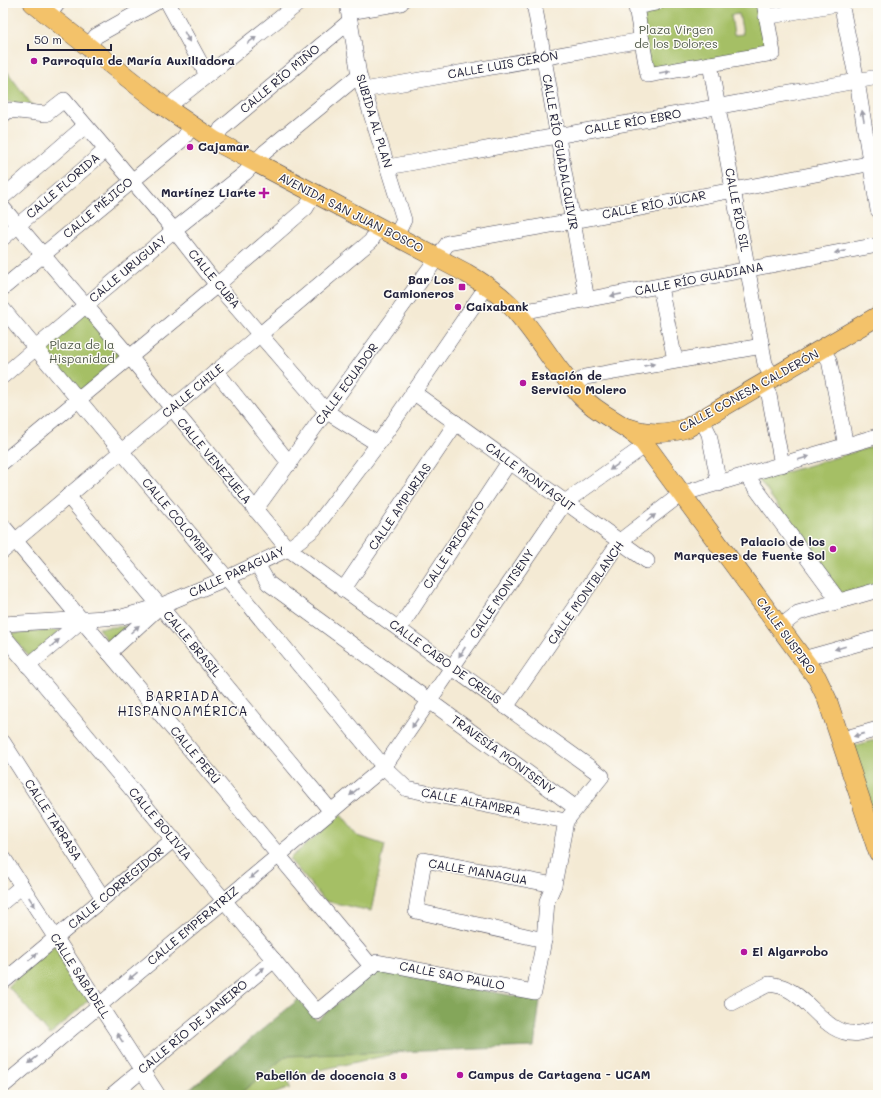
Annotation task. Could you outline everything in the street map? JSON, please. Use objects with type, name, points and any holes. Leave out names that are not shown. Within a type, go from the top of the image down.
[{"type":"main road","name":"AVENIDA SAN JUAN BOSCO","points":[[33,3],[53,9],[88,47],[168,110],[214,141],[438,258],[502,296],[521,318],[572,387],[588,403],[613,421]]},
{"type":"main road","name":"CALLE CONESA CALDERÓN","points":[[613,421],[647,439],[687,428],[878,316]]},
{"type":"main road","points":[[669,477],[662,449],[664,439],[671,433]]},
{"type":"main road","name":"CALLE SUSPIRO","points":[[647,439],[669,477],[782,630],[825,693],[842,743],[873,822],[878,852]]},
{"type":"street","points":[[88,47],[96,36],[156,3]]},
{"type":"street","points":[[168,3],[207,75]]},
{"type":"street","points":[[168,110],[176,100],[299,3]]},
{"type":"street","points":[[348,12],[400,3]]},
{"type":"street","name":"CALLE RÍO GUADALQUIVIR","points":[[534,3],[587,300]]},
{"type":"street","points":[[656,3],[636,7],[648,76],[773,53],[765,10],[841,3],[875,163],[878,210]]},
{"type":"street","name":"SUBIDA AL PLAN","points":[[348,12],[359,75],[404,220],[396,236]]},
{"type":"street","name":"CALLE RÍO MIÑO","points":[[214,141],[220,129],[348,12]]},
{"type":"street","name":"CALLE LUIS CERÓN","points":[[364,90],[642,40]]},
{"type":"street","name":"CALLE RÍO SIL","points":[[710,64],[762,346],[769,395],[782,465]]},
{"type":"street","name":"CALLE URUGUAY","points":[[3,376],[174,230],[245,173],[265,152],[359,75]]},
{"type":"street","name":"CALLE RÍO EBRO","points":[[388,168],[878,77]]},
{"type":"street","name":"CALLE CUBA","points":[[3,116],[9,110],[46,114],[64,100],[174,230],[217,285],[261,333],[327,412],[378,444]]},
{"type":"street","points":[[3,197],[85,126]]},
{"type":"street","name":"CALLE MÉJICO","points":[[3,288],[131,180],[183,139],[192,126]]},
{"type":"street","name":"CALLE FLORIDA","points":[[3,238],[106,150]]},
{"type":"street","name":"CALLE RÍO JÚCAR","points":[[438,258],[448,243],[573,221],[875,163]]},
{"type":"street","points":[[3,462],[78,398],[217,285],[306,208],[314,194]]},
{"type":"street","name":"CALLE VENEZUELA","points":[[3,208],[129,356],[171,409],[288,549]]},
{"type":"street","name":"CALLE CHILE","points":[[3,551],[371,241],[379,227]]},
{"type":"street","name":"CALLE RÍO GUADIANA","points":[[521,318],[532,310],[878,245]]},
{"type":"street","name":"CALLE ECUADOR","points":[[255,510],[290,464],[438,258]]},
{"type":"street","name":"CALLE PARAGUAY","points":[[3,624],[122,617],[160,606],[227,578],[288,549],[314,529],[378,444],[412,392],[487,286]]},
{"type":"street","points":[[660,286],[676,360]]},
{"type":"street","name":"CALLE COLOMBIA","points":[[3,309],[384,767]]},
{"type":"street","points":[[572,387],[585,377],[762,346]]},
{"type":"street","points":[[822,349],[829,360],[846,446]]},
{"type":"street","points":[[216,372],[290,464]]},
{"type":"street","name":"CALLE MONTAGUT","points":[[412,392],[647,561]]},
{"type":"street","points":[[702,420],[709,434],[719,484]]},
{"type":"street","name":"CALLE AMPURIAS","points":[[344,590],[456,423]]},
{"type":"street","points":[[681,494],[878,436]]},
{"type":"street","name":"CALLE MONTSENY","points":[[384,767],[565,502],[647,439]]},
{"type":"street","name":"CALLE PRIORATO","points":[[399,629],[509,462]]},
{"type":"street","points":[[746,475],[839,601]]},
{"type":"street","name":"CALLE MONTBLANCH","points":[[506,707],[620,541],[681,494]]},
{"type":"street","name":"CALLE BRASIL","points":[[68,496],[331,811]]},
{"type":"street","name":"CALLE PERÚ","points":[[3,526],[372,967]]},
{"type":"street","name":"CALLE CABO DE CREUS","points":[[288,549],[602,776],[576,808]]},
{"type":"street","name":"TRAVESÍA MONTSENY","points":[[257,564],[268,583],[576,808]]},
{"type":"street","points":[[782,630],[785,623],[798,613],[878,590]]},
{"type":"street","points":[[109,652],[160,606]]},
{"type":"street","points":[[28,666],[82,620]]},
{"type":"street","name":"CALLE BOLIVIA","points":[[3,635],[317,1012],[372,967]]},
{"type":"street","points":[[807,665],[810,657],[878,638]]},
{"type":"street","points":[[842,743],[846,738],[878,729]]},
{"type":"street","name":"CALLE TARRASA","points":[[3,742],[103,898]]},
{"type":"street","name":"CALLE EMPERATRIZ","points":[[3,1086],[384,767]]},
{"type":"street","name":"CALLE ALFAMBRA","points":[[384,767],[407,789],[566,821]]},
{"type":"street","points":[[544,940],[546,901],[554,885],[566,821],[576,808]]},
{"type":"street","name":"CALLE CORREGIDOR","points":[[3,982],[174,840]]},
{"type":"street","name":"CALLE SABADELL","points":[[3,857],[13,879],[55,938],[158,1095]]},
{"type":"street","name":"CALLE MANAGUA","points":[[544,940],[416,912],[424,860],[554,885]]},
{"type":"street","points":[[3,902],[13,879]]},
{"type":"street","name":"CALLE SAO PAULO","points":[[372,967],[378,962],[534,992],[544,940]]},
{"type":"street","name":"CALLE RÍO DE JANEIRO","points":[[112,1095],[274,960]]},
{"type":"street","points":[[732,1003],[769,984],[787,989],[797,995],[821,1019],[841,1031],[859,1034],[878,1028]]},
{"type":"green space","name":"Plaza Virgen de los Dolores","points":[[656,3],[764,3],[773,53],[648,75],[636,7]],"holes":[[[739,14],[743,34],[734,35],[731,15]]]},
{"type":"green space","points":[[3,66],[32,105],[3,101]]},
{"type":"green space","name":"Plaza de la Hispanidad","points":[[85,305],[129,356],[78,398],[36,348]]},
{"type":"green space","points":[[878,445],[878,585],[842,595],[759,480]]},
{"type":"green space","points":[[127,626],[109,644],[98,628]]},
{"type":"green space","points":[[61,630],[30,658],[10,633]]},
{"type":"green space","points":[[878,739],[878,811],[870,813],[849,747]]},
{"type":"green space","points":[[341,815],[358,836],[385,845],[371,911],[325,901],[289,859]]},
{"type":"green space","points":[[58,942],[93,996],[50,1035],[8,986]]},
{"type":"green space","points":[[378,970],[540,1001],[534,1047],[286,1056],[238,1095],[183,1095],[299,999],[317,1020]]},
{"type":"green space","points":[[411,1050],[288,1077],[290,1088],[270,1095],[238,1095],[286,1056]]},
{"type":"place","name":"Parroquia de María Auxiliadora","points":[[34,61]]},
{"type":"place","name":"Cajamar","points":[[190,147]]},
{"type":"place","name":"Martínez Liarte","points":[[264,193]]},
{"type":"place","name":"Bar Los Camioneros","points":[[462,287]]},
{"type":"place","name":"Caixabank","points":[[458,307]]},
{"type":"place","name":"Estación de Servicio Molero","points":[[523,383]]},
{"type":"place","name":"Palacio de los Marqueses de Fuente Sol","points":[[833,549]]},
{"type":"place","name":"El Algarrobo","points":[[744,952]]},
{"type":"place","name":"Campus de Cartagena - UCAM","points":[[460,1075]]},
{"type":"place","name":"Pabellón de docencia 3","points":[[404,1076]]},
{"type":"district","name":"BARRIADA HISPANOAMÉRICA","points":[[183,704]]}]
